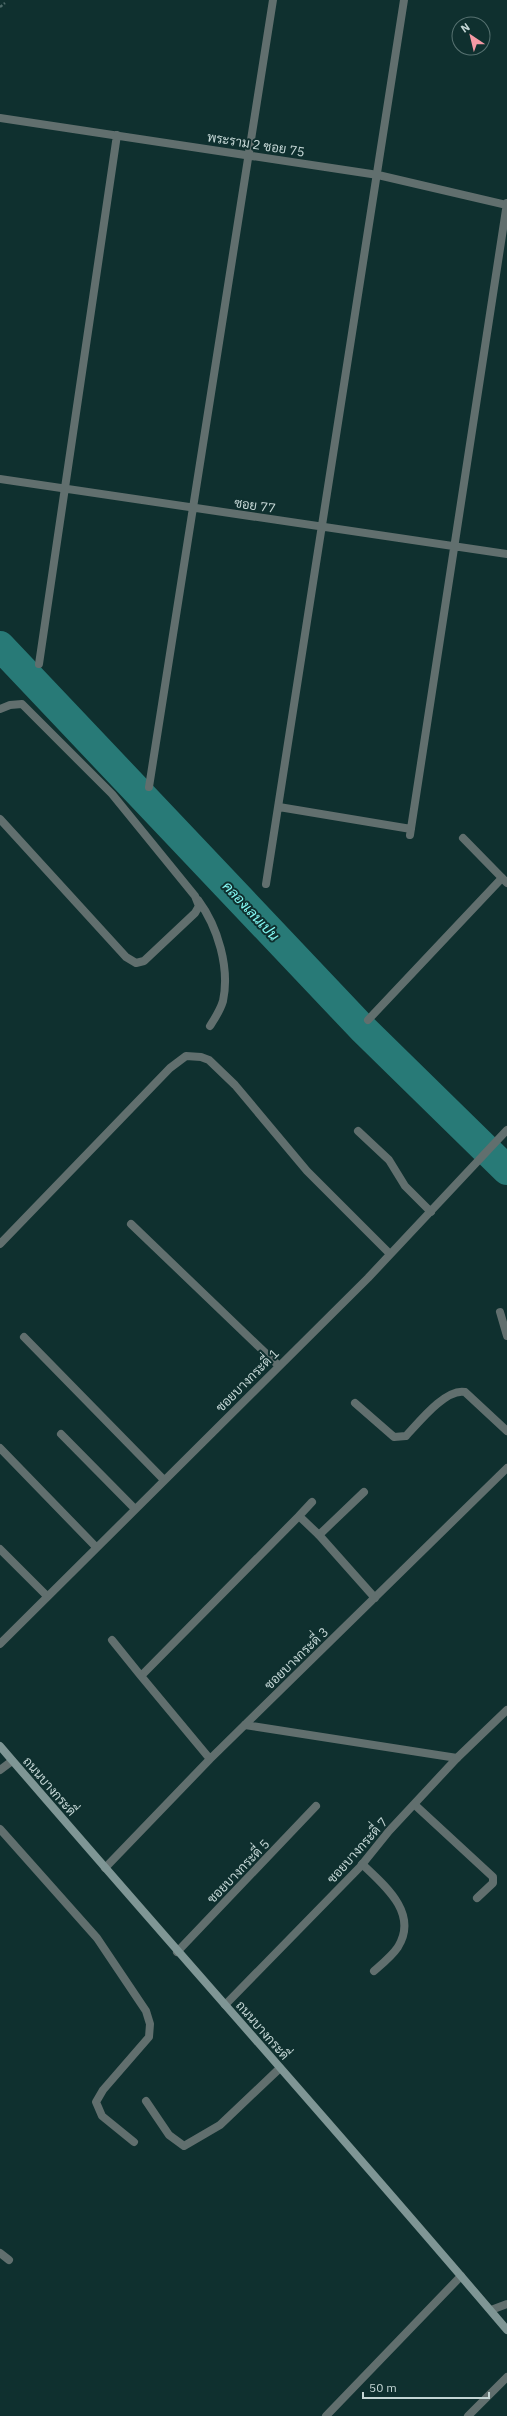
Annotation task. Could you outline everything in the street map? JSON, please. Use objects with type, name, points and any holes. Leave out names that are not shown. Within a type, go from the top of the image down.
[{"type":"street","points":[[149,787],[273,0]]},
{"type":"street","points":[[266,884],[323,527],[404,0]]},
{"type":"street","name":"พระราม 2 ซอย 75","points":[[0,118],[378,174],[507,204]]},
{"type":"street","points":[[39,664],[117,135]]},
{"type":"street","points":[[279,806],[411,832],[507,204]]},
{"type":"street","name":"ซอย 77","points":[[0,479],[507,554]]},
{"type":"street","points":[[0,709],[10,705],[22,704],[112,794],[195,896],[213,925],[224,973],[222,1002],[210,1026]]},
{"type":"street","points":[[0,819],[126,958],[136,963],[144,961],[195,913],[199,906],[195,896]]},
{"type":"street","points":[[368,1020],[504,880],[463,838]]},
{"type":"street","points":[[0,1244],[170,1068],[181,1059],[193,1055],[208,1060],[235,1085],[307,1171],[390,1254]]},
{"type":"street","name":"ซอยบางกระดี่ 1","points":[[0,1644],[390,1254],[507,1130]]},
{"type":"street","points":[[358,1131],[388,1160],[405,1186],[431,1212]]},
{"type":"street","points":[[131,1224],[279,1366]]},
{"type":"street","points":[[500,1312],[507,1336]]},
{"type":"street","points":[[24,1337],[164,1480]]},
{"type":"street","points":[[355,1402],[394,1438],[399,1438],[406,1436],[447,1396],[457,1390],[465,1392],[507,1431]]},
{"type":"street","points":[[61,1434],[135,1509]]},
{"type":"street","points":[[0,1448],[96,1547]]},
{"type":"street","name":"ซอยบางกระดี่ 3","points":[[105,1868],[210,1759],[507,1468]]},
{"type":"street","points":[[319,1535],[364,1492]]},
{"type":"street","points":[[141,1676],[312,1502]]},
{"type":"street","points":[[298,1516],[319,1535],[375,1598]]},
{"type":"street","points":[[0,1549],[47,1596]]},
{"type":"street","points":[[112,1640],[210,1759]]},
{"type":"street","name":"ซอยบางกระดี่ 7","points":[[225,2006],[362,1864],[388,1831],[415,1805],[457,1758],[507,1710]]},
{"type":"street","points":[[245,1725],[457,1758]]},
{"type":"street","name":"ถนนบางกระดี่","points":[[0,1746],[507,2330]]},
{"type":"street","points":[[0,1770],[12,1761]]},
{"type":"street","points":[[415,1805],[493,1877],[493,1883],[477,1898]]},
{"type":"street","name":"ซอยบางกระดี่ 5","points":[[178,1952],[316,1806]]},
{"type":"street","points":[[0,1829],[97,1938],[146,2011],[150,2024],[149,2037],[103,2090],[96,2102],[102,2116],[134,2142]]},
{"type":"street","points":[[362,1864],[386,1887],[399,1905],[405,1919],[404,1930],[398,1948],[374,1971]]},
{"type":"street","points":[[146,2101],[169,2135],[184,2146],[220,2125],[280,2068]]},
{"type":"street","points":[[0,2253],[8,2260]]},
{"type":"street","points":[[327,2416],[461,2276]]},
{"type":"street","points":[[491,2310],[507,2304]]},
{"type":"street","points":[[468,2416],[507,2377]]},
{"type":"path","points":[[0,2],[5,3],[0,7]]},
{"type":"waterway","name":"คลองเลนเปน","points":[[0,646],[362,1028],[507,1170]]}]
